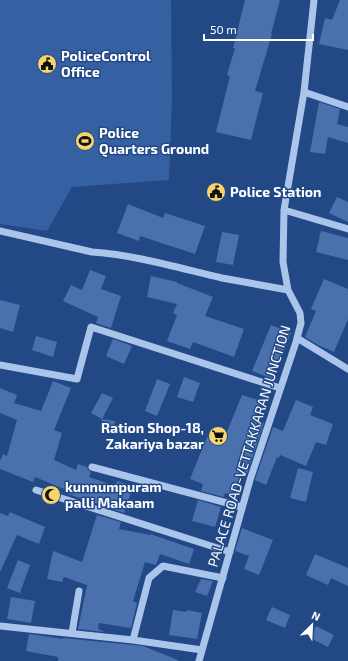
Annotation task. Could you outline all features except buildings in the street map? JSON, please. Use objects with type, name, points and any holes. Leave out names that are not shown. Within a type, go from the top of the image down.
[{"type":"street","name":"PALACE ROAD-VETTAKKARAN JUNCTION","points":[[199,661],[250,480],[297,338],[300,323],[300,313],[288,290],[283,262],[284,210],[304,92],[314,0]]},
{"type":"street","points":[[304,92],[348,107]]},
{"type":"street","points":[[284,210],[348,229]]},
{"type":"street","points":[[0,231],[92,252],[153,262],[224,278],[288,290]]},
{"type":"street","points":[[0,365],[77,379],[91,327],[280,388]]},
{"type":"street","points":[[297,338],[348,369]]},
{"type":"street","points":[[92,466],[242,507]]},
{"type":"street","points":[[36,490],[230,552]]},
{"type":"street","points":[[133,640],[149,578],[163,566],[223,578]]},
{"type":"street","points":[[72,633],[79,591]]},
{"type":"street","points":[[0,626],[133,640],[202,650]]},
{"type":"shaded area","name":"Police Quarters Ground","points":[[0,0],[171,0],[172,101],[169,180],[72,187],[47,231],[0,224]]},
{"type":"place","name":"PoliceControl Office","points":[[47,64]]},
{"type":"place","name":"Police Quarters Ground","points":[[85,141]]},
{"type":"place","name":"Police Station","points":[[216,192]]},
{"type":"place","name":"Ration Shop-18, Zakariya bazar","points":[[218,436]]},
{"type":"place","name":"kunnumpuram palli Makaam","points":[[51,495]]}]
